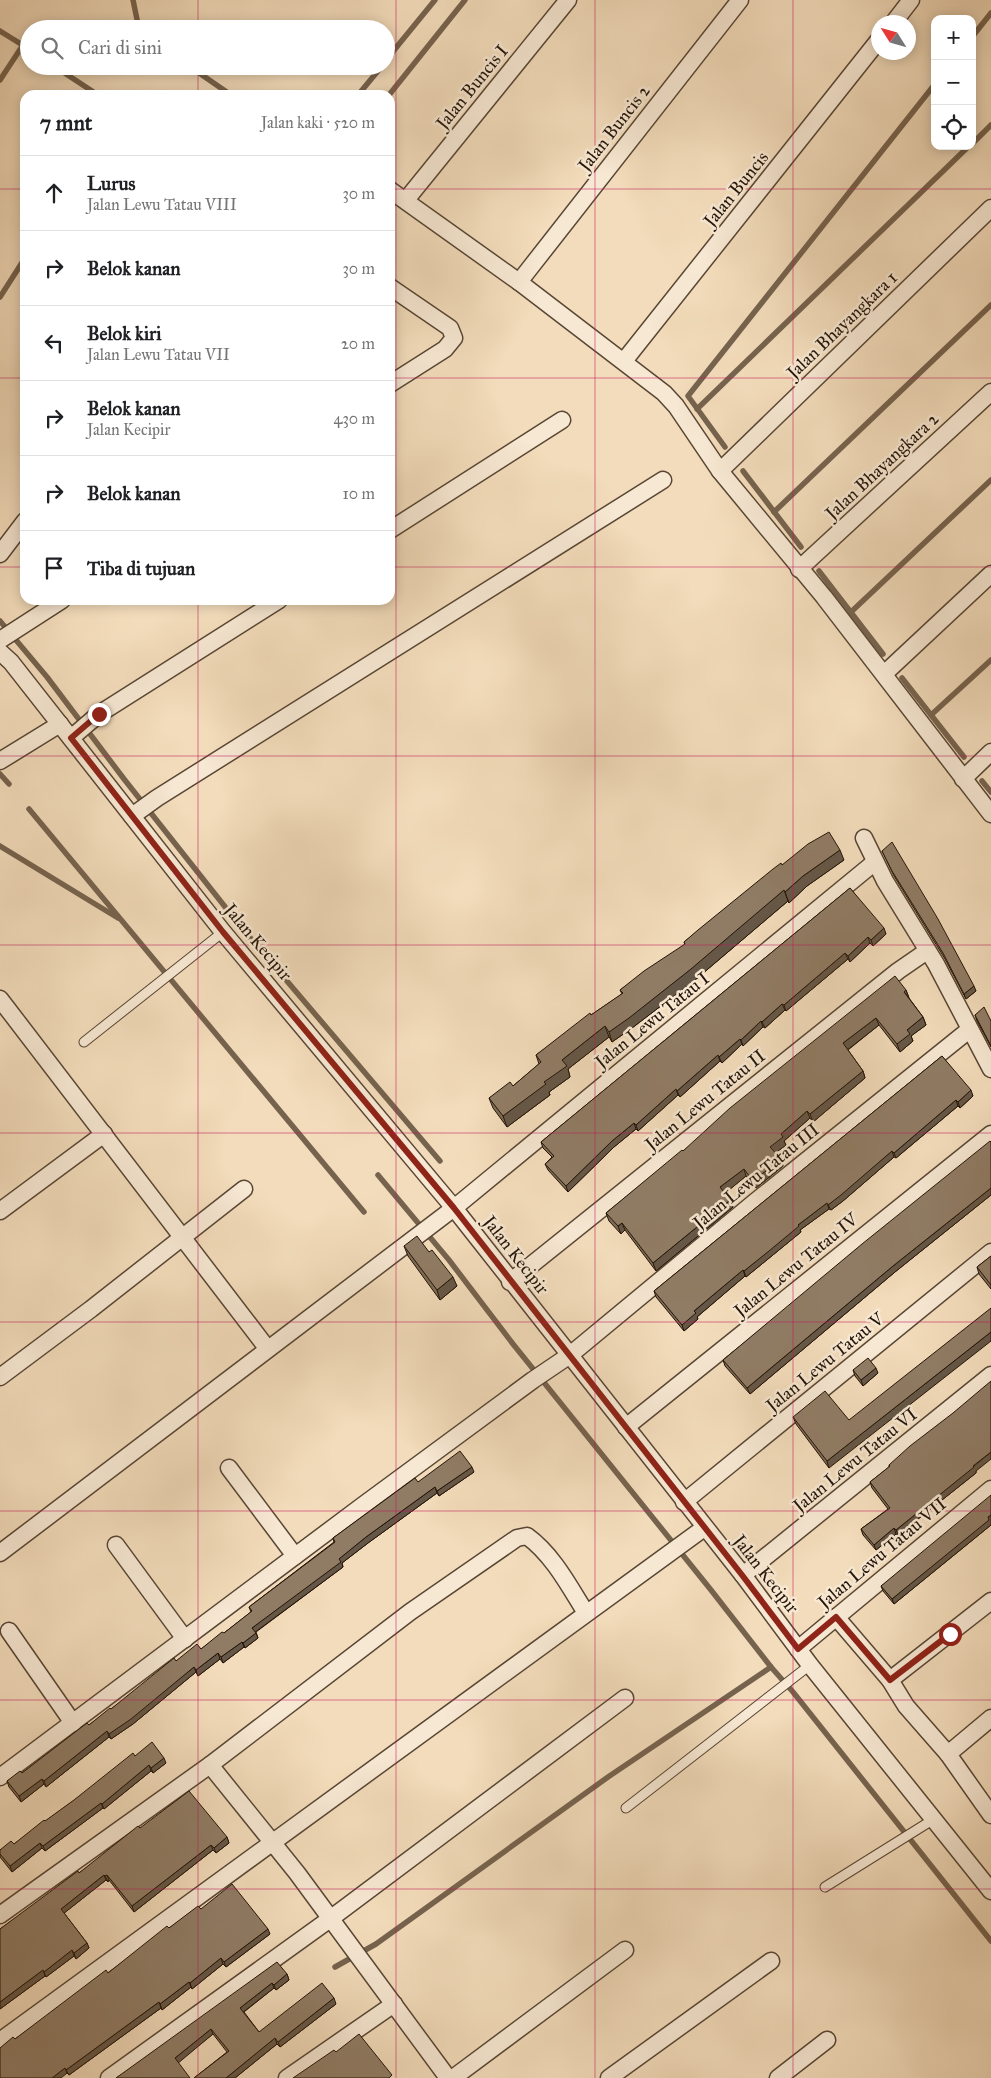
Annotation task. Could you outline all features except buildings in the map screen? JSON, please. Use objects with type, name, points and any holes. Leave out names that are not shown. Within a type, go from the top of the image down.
[{"type":"street","name":"Jalan Buncis I","points":[[406,200],[568,0]]},
{"type":"street","name":"Jalan Buncis 2","points":[[519,282],[740,0]]},
{"type":"street","points":[[899,15],[911,0]]},
{"type":"street","name":"Jalan Buncis","points":[[624,362],[871,50]]},
{"type":"street","points":[[395,193],[519,282],[652,382],[676,406],[720,471],[824,597],[991,814]]},
{"type":"street","name":"Jalan Bhayangkara 1","points":[[720,471],[991,208]]},
{"type":"street","points":[[395,290],[450,328],[454,338],[445,349],[395,381]]},
{"type":"street","name":"Jalan Bhayangkara 2","points":[[800,569],[991,392]]},
{"type":"street","points":[[395,527],[562,420]]},
{"type":"street","points":[[136,813],[663,480]]},
{"type":"street","points":[[0,554],[20,527]]},
{"type":"street","points":[[884,674],[991,574]]},
{"type":"street","points":[[1,643],[20,627],[54,605]]},
{"type":"street","points":[[76,733],[99,714],[271,605]]},
{"type":"street","name":"Jalan Kecipir","points":[[1,643],[10,662],[60,724],[76,733],[223,932],[454,1208],[510,1282],[742,1575],[810,1665],[991,1891]]},
{"type":"street","points":[[0,761],[60,724]]},
{"type":"street","points":[[963,779],[991,752]]},
{"type":"street","points":[[864,838],[875,862],[956,1001],[969,1030],[991,1069]]},
{"type":"street","name":"Jalan Lewu Tatau I","points":[[0,1554],[410,1239],[454,1208],[875,862]]},
{"type":"street","name":"Jalan Lewu Tatau II","points":[[510,1282],[891,977],[927,951]]},
{"type":"street","points":[[0,999],[267,1348]]},
{"type":"street","name":"Jalan Lewu Tatau III","points":[[0,1777],[533,1380],[570,1356],[763,1195],[969,1030]]},
{"type":"street","points":[[0,1211],[104,1134]]},
{"type":"street","name":"Jalan Lewu Tatau IV","points":[[626,1427],[991,1134]]},
{"type":"street","points":[[0,1377],[244,1189]]},
{"type":"street","name":"Jalan Lewu Tatau V","points":[[684,1502],[991,1252]]},
{"type":"street","name":"Jalan Lewu Tatau VI","points":[[742,1575],[991,1375]]},
{"type":"street","points":[[229,1468],[295,1556]]},
{"type":"street","name":"Jalan Lewu Tatau VII","points":[[798,1649],[991,1489]]},
{"type":"street","points":[[0,2041],[704,1528]]},
{"type":"street","points":[[0,1915],[210,1765],[410,1612],[517,1538],[527,1536],[535,1542],[554,1563],[586,1613]]},
{"type":"street","points":[[116,1545],[185,1639]]},
{"type":"street","points":[[890,1680],[991,1600]]},
{"type":"street","points":[[836,1617],[890,1680],[906,1706],[948,1754],[991,1815]]},
{"type":"street","points":[[9,1631],[72,1723]]},
{"type":"street","points":[[109,2078],[330,1919],[625,1698]]},
{"type":"street","points":[[948,1754],[991,1718]]},
{"type":"street","points":[[210,1765],[274,1843],[448,2078]]},
{"type":"street","points":[[453,2078],[625,1950]]},
{"type":"street","points":[[608,2078],[771,1962]]},
{"type":"street","points":[[287,2078],[394,2004]]},
{"type":"street","points":[[778,2078],[827,2040]]},
{"type":"lane","points":[[84,1042],[223,932]]},
{"type":"lane","points":[[626,1808],[810,1665]]},
{"type":"lane","points":[[825,1887],[934,1819]]},
{"type":"waterway","points":[[133,0],[137,20]]},
{"type":"waterway","points":[[395,49],[435,0]]},
{"type":"waterway","points":[[393,90],[465,0]]},
{"type":"waterway","points":[[976,32],[991,13]]},
{"type":"waterway","points":[[0,31],[20,43]]},
{"type":"waterway","points":[[0,80],[20,50]]},
{"type":"waterway","points":[[68,75],[90,90]]},
{"type":"waterway","points":[[202,75],[224,90]]},
{"type":"waterway","points":[[362,90],[375,75]]},
{"type":"waterway","points":[[725,447],[688,396],[931,89]]},
{"type":"waterway","points":[[976,140],[991,125]]},
{"type":"waterway","points":[[697,409],[965,150]]},
{"type":"waterway","points":[[0,297],[20,266]]},
{"type":"waterway","points":[[774,512],[991,305]]},
{"type":"waterway","points":[[743,471],[801,547]]},
{"type":"waterway","points":[[851,612],[991,480]]},
{"type":"waterway","points":[[819,571],[883,654]]},
{"type":"waterway","points":[[0,621],[47,677],[124,779],[241,927],[440,1161]]},
{"type":"waterway","points":[[931,715],[991,660]]},
{"type":"waterway","points":[[902,678],[964,757]]},
{"type":"waterway","points":[[0,774],[9,784]]},
{"type":"waterway","points":[[982,781],[991,792]]},
{"type":"waterway","points":[[29,809],[364,1212]]},
{"type":"waterway","points":[[0,846],[118,918]]},
{"type":"waterway","points":[[335,1967],[376,1944],[608,1777],[771,1667],[513,1344],[449,1260],[378,1175]]},
{"type":"waterway","points":[[771,1667],[793,1692],[991,1941]]},
{"type":"route","points":[[99,714],[71,738],[223,932],[454,1208],[798,1649],[836,1617],[890,1680],[950,1634]]}]
